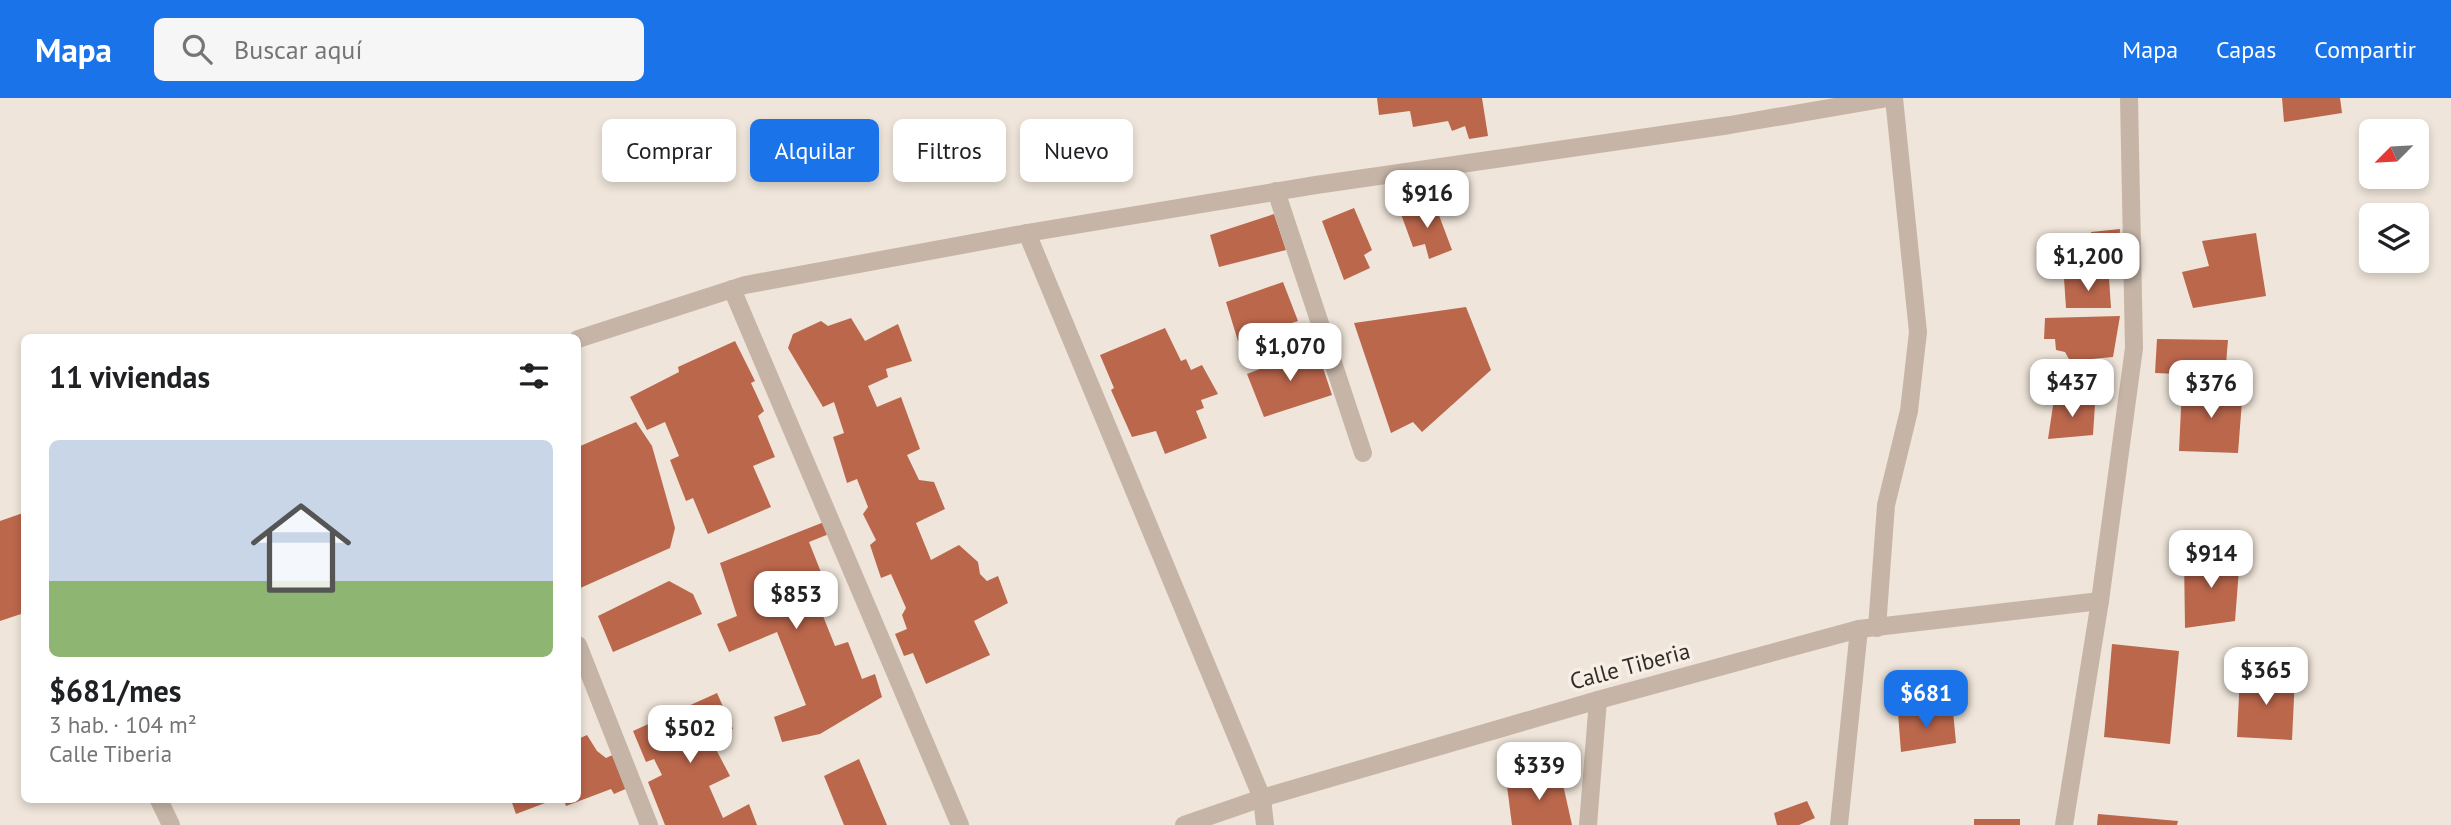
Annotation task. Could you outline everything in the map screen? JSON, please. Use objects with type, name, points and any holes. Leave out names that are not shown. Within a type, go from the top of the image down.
[{"type":"street","points":[[581,338],[732,289],[1027,233],[1276,191],[1730,125],[1888,98]]},
{"type":"street","points":[[1839,825],[1886,505],[1909,411],[1918,332],[1894,98]]},
{"type":"street","points":[[2064,825],[2100,601],[2134,348],[2129,98]]},
{"type":"street","points":[[1276,191],[1363,453]]},
{"type":"street","points":[[1027,233],[1262,798],[1265,825]]},
{"type":"street","points":[[732,289],[960,825]]},
{"type":"street","name":"Calle Tiberia","points":[[1184,825],[1262,798],[1598,700],[1868,629],[2100,601]]},
{"type":"street","points":[[581,653],[649,825]]},
{"type":"street","points":[[1588,825],[1598,700]]},
{"type":"street","points":[[160,803],[171,825]]},
{"type":"building","points":[[1377,98],[1482,98],[1488,136],[1469,139],[1465,126],[1452,131],[1448,121],[1413,127],[1410,111],[1379,115]]},
{"type":"building","points":[[2282,98],[2340,98],[2342,113],[2284,122]]},
{"type":"building","points":[[1434,202],[1452,250],[1429,259],[1425,244],[1413,247],[1401,214]]},
{"type":"building","points":[[1354,208],[1372,250],[1364,255],[1370,268],[1344,280],[1322,221]]},
{"type":"building","points":[[1274,214],[1286,250],[1219,267],[1210,235]]},
{"type":"building","points":[[2120,229],[2118,265],[2070,269],[2072,243],[2092,243],[2091,232]]},
{"type":"building","points":[[2256,233],[2266,296],[2193,308],[2182,272],[2209,266],[2202,241]]},
{"type":"building","points":[[2064,278],[2109,278],[2111,308],[2066,308]]},
{"type":"building","points":[[1283,282],[1298,321],[1238,341],[1226,302]]},
{"type":"building","points":[[1466,307],[1491,370],[1422,432],[1413,422],[1391,433],[1354,323]]},
{"type":"building","points":[[2120,316],[2113,357],[2070,361],[2065,352],[2056,350],[2055,339],[2044,339],[2045,318]]},
{"type":"building","points":[[851,318],[865,341],[898,324],[912,361],[886,369],[888,377],[868,386],[877,407],[901,397],[920,449],[907,455],[919,480],[934,482],[945,509],[916,523],[931,560],[959,545],[978,562],[980,574],[987,581],[998,576],[1008,603],[974,621],[990,655],[926,684],[913,653],[904,656],[895,634],[907,629],[902,615],[906,608],[891,574],[881,578],[870,545],[876,540],[863,514],[868,507],[857,479],[847,483],[833,437],[844,433],[834,402],[823,407],[788,348],[793,334],[821,321],[828,326]]},
{"type":"building","points":[[1165,328],[1181,361],[1186,359],[1191,370],[1202,365],[1218,394],[1201,400],[1204,408],[1196,411],[1207,438],[1165,454],[1156,431],[1132,437],[1111,390],[1114,388],[1100,355]]},
{"type":"building","points":[[2157,339],[2228,340],[2225,376],[2155,373]]},
{"type":"building","points":[[735,341],[755,381],[751,383],[764,411],[758,416],[775,457],[753,466],[771,507],[708,534],[693,498],[686,501],[670,460],[679,456],[665,422],[647,430],[630,397],[679,372],[678,367]]},
{"type":"building","points":[[1316,347],[1332,395],[1264,417],[1247,374]]},
{"type":"building","points":[[2182,387],[2243,388],[2238,453],[2179,451]]},
{"type":"building","points":[[2054,399],[2095,404],[2093,435],[2048,439]]},
{"type":"building","points":[[636,422],[652,446],[675,528],[670,548],[581,588],[581,446]]},
{"type":"building","points":[[21,514],[21,614],[0,621],[0,521]]},
{"type":"building","points":[[824,522],[829,534],[809,542],[834,605],[821,611],[835,646],[848,642],[862,679],[875,674],[882,697],[820,734],[782,742],[774,717],[806,705],[777,632],[729,652],[717,624],[737,616],[720,563]]},
{"type":"building","points":[[2240,556],[2235,621],[2185,628],[2184,557]]},
{"type":"building","points":[[669,581],[693,594],[702,614],[613,652],[598,616]]},
{"type":"building","points":[[2112,644],[2179,651],[2170,744],[2104,737]]},
{"type":"building","points":[[2240,675],[2295,677],[2292,740],[2237,737]]},
{"type":"building","points":[[717,693],[733,729],[710,738],[730,776],[709,786],[723,818],[749,804],[757,825],[665,825],[648,782],[662,775],[654,759],[646,762],[633,731]]},
{"type":"building","points":[[1953,711],[1956,743],[1901,752],[1898,713]]},
{"type":"building","points":[[587,735],[597,751],[606,758],[617,753],[630,787],[614,794],[611,789],[581,800],[581,738]]},
{"type":"building","points":[[859,759],[887,825],[844,825],[824,776]]},
{"type":"building","points":[[1557,771],[1572,825],[1512,825],[1507,786]]},
{"type":"building","points":[[1807,801],[1815,818],[1799,825],[1777,825],[1774,813]]},
{"type":"building","points":[[512,803],[545,803],[516,814]]},
{"type":"building","points":[[2098,814],[2178,821],[2177,825],[2097,825]]},
{"type":"building","points":[[1974,819],[2020,819],[2020,825],[1974,825]]}]
